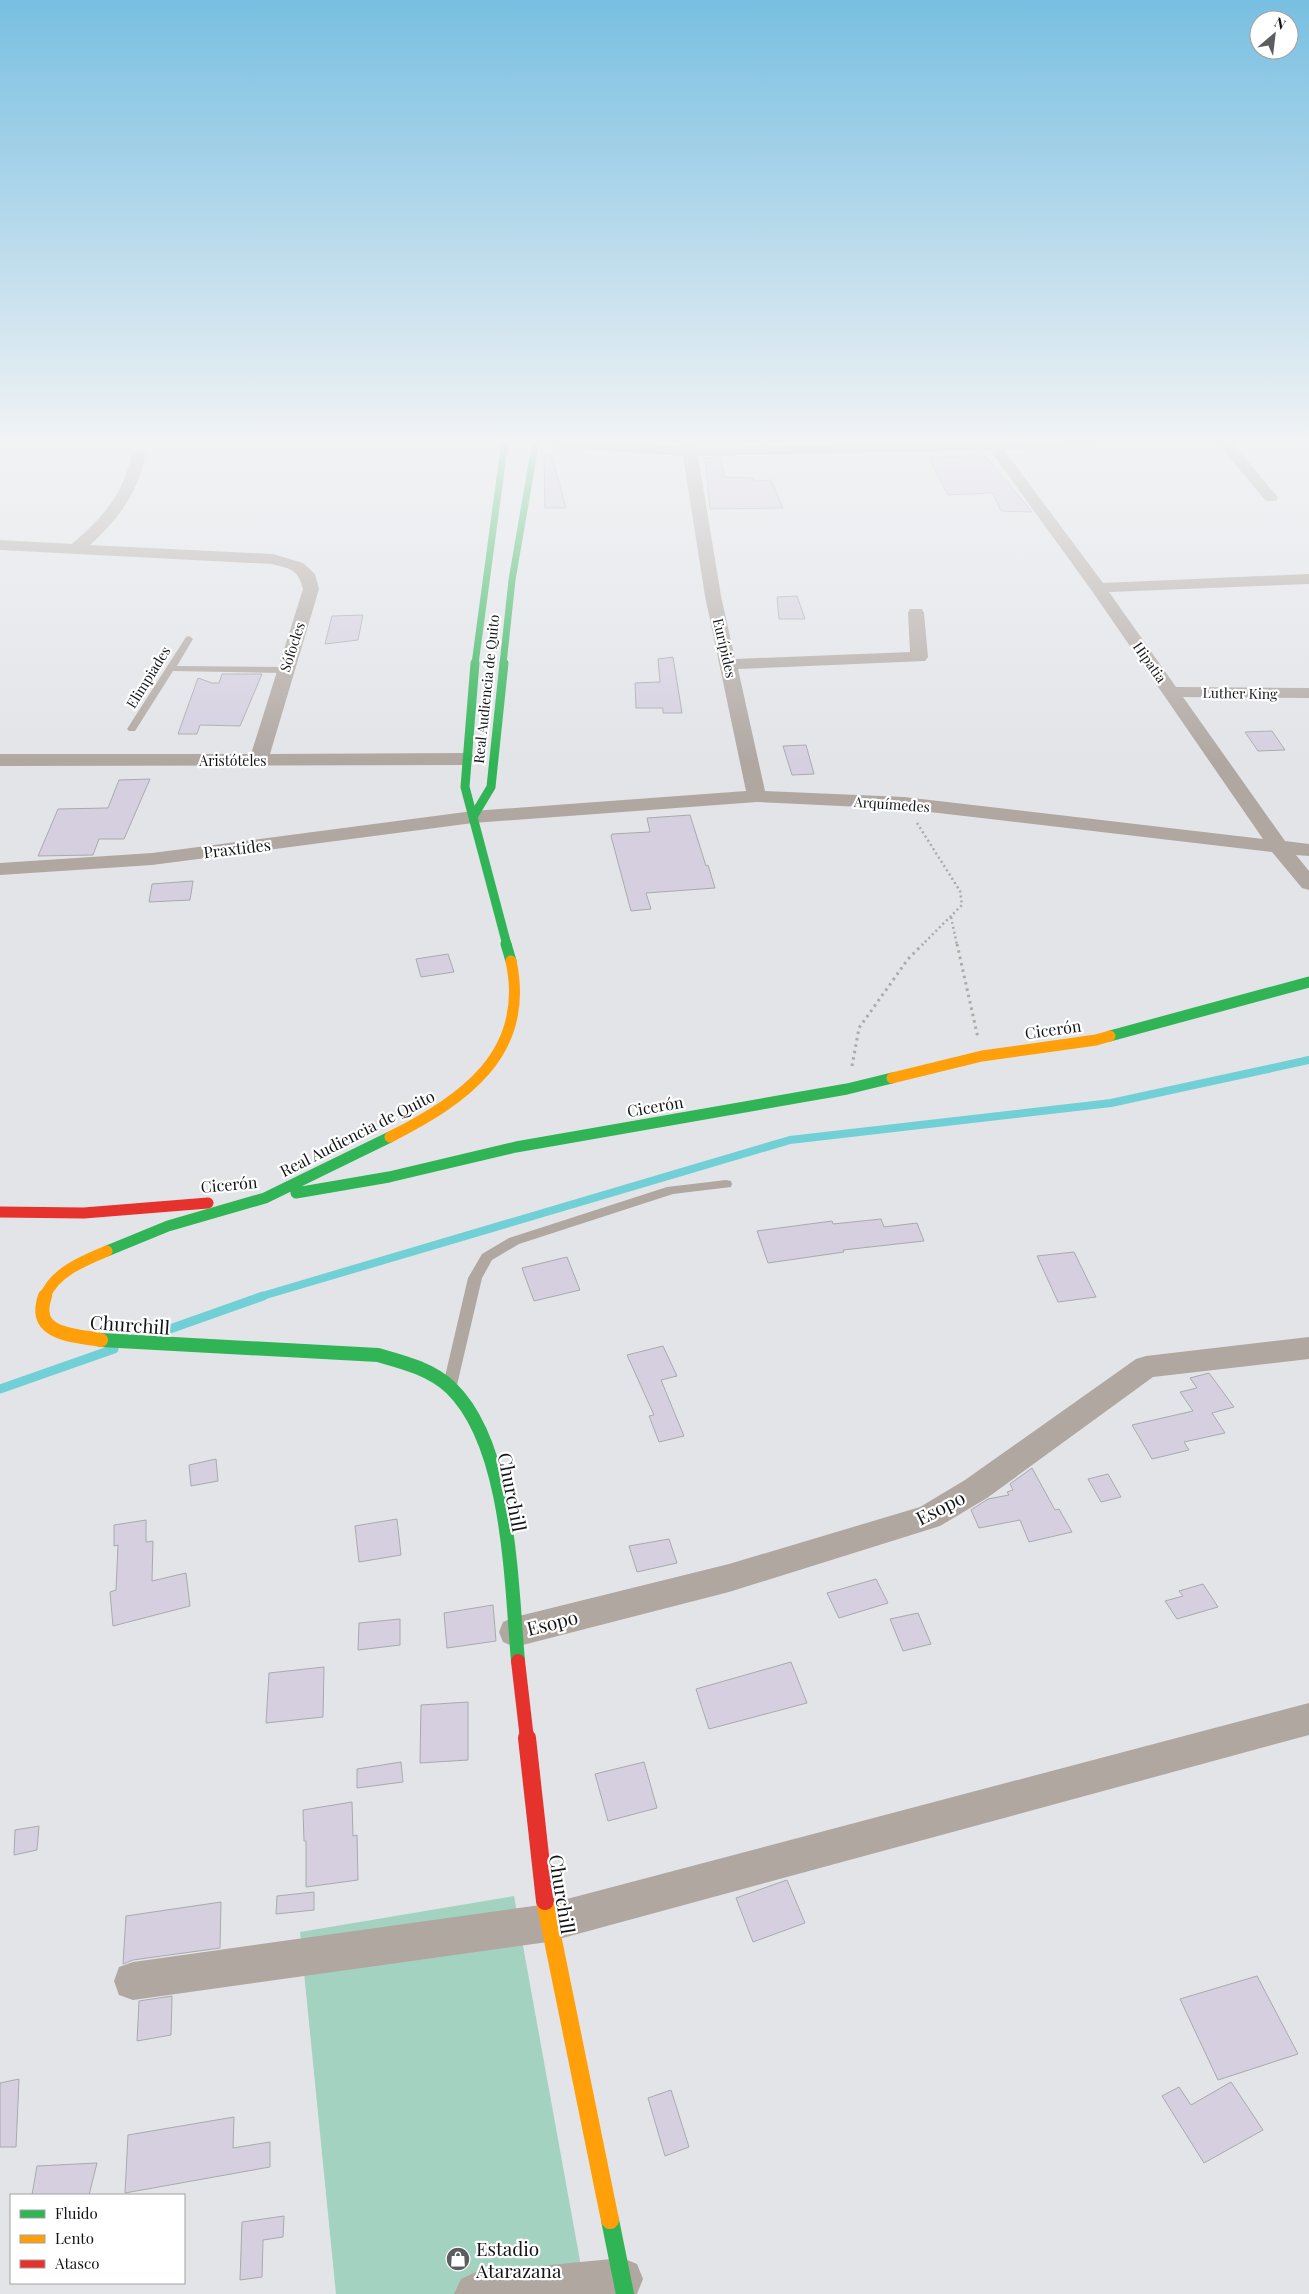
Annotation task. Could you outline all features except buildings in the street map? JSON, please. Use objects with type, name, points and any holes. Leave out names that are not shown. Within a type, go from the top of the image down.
[{"type":"main road","name":"Real Audiencia de Quito","points":[[265,1198],[429,1118],[458,1098],[484,1074],[508,1036],[515,995],[512,965],[465,788],[476,650],[490,547]]},
{"type":"main road","name":"Real Audiencia de Quito","points":[[473,817],[492,787],[512,580],[518,547]]},
{"type":"main road","name":"Cicerón","points":[[0,1212],[84,1213],[265,1198],[389,1177],[516,1148],[847,1089],[982,1056],[1096,1040],[1309,982]]},
{"type":"main road","name":"Churchill","points":[[265,1198],[168,1226],[82,1261],[54,1282],[44,1300],[42,1311],[46,1324],[58,1332],[108,1341],[378,1355],[404,1361],[428,1371],[450,1385],[468,1406],[485,1440],[501,1499],[542,1892],[624,2287]]},
{"type":"street","name":"Sófocles","points":[[53,547],[273,559],[297,566],[307,574],[311,589],[259,760]]},
{"type":"street","name":"Eurípides","points":[[705,547],[713,596],[757,796]]},
{"type":"street","name":"Hipatia","points":[[1068,547],[1278,846],[1309,884]]},
{"type":"street","points":[[1098,588],[1309,579]]},
{"type":"street","points":[[728,664],[919,657],[916,613]]},
{"type":"street","name":"Luther King","points":[[1171,692],[1309,694]]},
{"type":"street","name":"Aristóteles","points":[[0,760],[466,759]]},
{"type":"street","name":"Arquímedes","points":[[473,817],[757,796],[904,804],[1309,850]]},
{"type":"street","name":"Praxtides","points":[[0,869],[152,859],[473,817]]},
{"type":"street","name":"Esopo","points":[[515,1632],[729,1578],[929,1517],[976,1489],[1146,1368],[1309,1348]]},
{"type":"street","points":[[133,1981],[548,1923],[1309,1719]]},
{"type":"street","points":[[476,2294],[624,2287]]},
{"type":"lane","name":"Elimpiades","points":[[132,729],[188,639]]},
{"type":"lane","points":[[170,668],[285,670]]},
{"type":"lane","points":[[450,1385],[475,1278],[487,1257],[514,1241],[672,1190],[726,1184]]},
{"type":"path","points":[[847,1089],[859,1028],[908,959],[962,905],[960,891],[904,804]]},
{"type":"path","points":[[951,916],[982,1056]]},
{"type":"green space","points":[[514,1896],[586,2294],[336,2294],[300,1932]]},
{"type":"waterway","points":[[259,1297],[790,1140],[1111,1103],[1309,1060]]},
{"type":"waterway","points":[[153,1335],[263,1296]]},
{"type":"waterway","points":[[0,1389],[114,1349]]},
{"type":"traffic: fast","points":[[490,547],[476,650],[465,787],[511,961]]},
{"type":"traffic: fast","points":[[473,817],[491,787],[512,580],[518,547]]},
{"type":"traffic: fast","points":[[1110,1036],[1309,982]]},
{"type":"traffic: fast","points":[[296,1193],[389,1177],[516,1147],[847,1089],[892,1078]]},
{"type":"traffic: fast","points":[[107,1251],[168,1226],[265,1198],[390,1137]]},
{"type":"traffic: fast","points":[[101,1340],[378,1355],[416,1367],[443,1381],[470,1411],[484,1442],[495,1478],[503,1516],[518,1661]]},
{"type":"traffic: fast","points":[[610,2220],[625,2294]]},
{"type":"traffic: slow","points":[[390,1137],[425,1119],[457,1097],[472,1085],[497,1055],[511,1024],[514,999],[511,961]]},
{"type":"traffic: slow","points":[[892,1078],[982,1056],[1096,1040],[1110,1036]]},
{"type":"traffic: slow","points":[[101,1340],[55,1331],[44,1318],[42,1304],[46,1293],[63,1275],[86,1260],[107,1251]]},
{"type":"traffic: slow","points":[[545,1901],[610,2220]]},
{"type":"traffic: jam","points":[[0,1212],[84,1213],[208,1203]]},
{"type":"traffic: jam","points":[[518,1661],[545,1901]]},
{"type":"place","name":"Estadio Atarazana","points":[[458,2259]]}]
